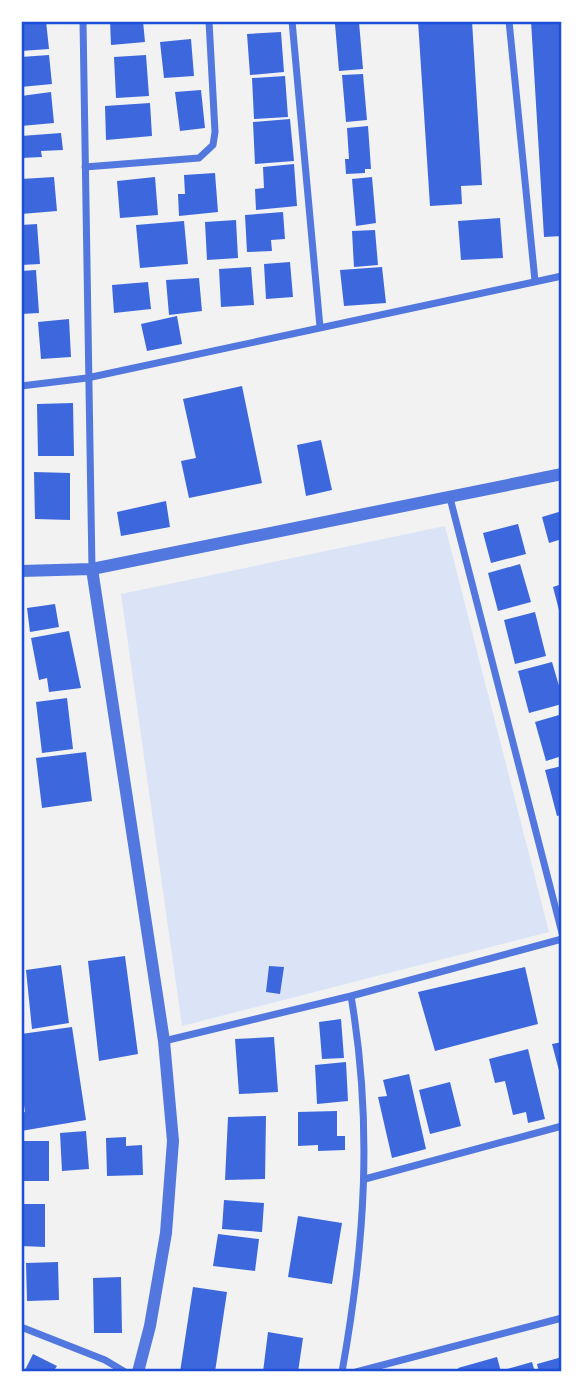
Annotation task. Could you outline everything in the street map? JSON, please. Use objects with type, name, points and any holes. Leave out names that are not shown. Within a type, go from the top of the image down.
[{"type":"street","points":[[83,21],[92,569],[164,1041],[173,1141],[166,1233],[150,1326],[138,1372]]},
{"type":"street","points":[[85,167],[199,158],[207,153],[213,145],[215,131],[209,21]]},
{"type":"street","points":[[292,21],[320,327]]},
{"type":"street","points":[[509,21],[535,281]]},
{"type":"street","points":[[21,386],[88,378],[562,276]]},
{"type":"street","points":[[21,571],[92,569],[562,474]]},
{"type":"street","points":[[164,1041],[351,996],[562,936],[450,498]]},
{"type":"street","points":[[342,1372],[360,1250],[365,1179],[362,1078],[351,996]]},
{"type":"street","points":[[365,1179],[562,1126]]},
{"type":"street","points":[[356,1372],[562,1318]]},
{"type":"street","points":[[21,1327],[105,1360],[125,1372]]},
{"type":"shaded area","points":[[445,526],[549,932],[182,1026],[121,594]]},
{"type":"building","points":[[21,21],[46,21],[49,49],[21,51]]},
{"type":"building","points":[[110,21],[143,21],[145,42],[111,45]]},
{"type":"building","points":[[418,21],[472,21],[482,185],[461,186],[462,204],[430,206]]},
{"type":"building","points":[[531,21],[562,21],[562,236],[544,237]]},
{"type":"building","points":[[359,22],[363,69],[339,71],[335,24]]},
{"type":"building","points":[[281,32],[284,72],[250,75],[247,34]]},
{"type":"building","points":[[191,39],[194,76],[164,78],[160,42]]},
{"type":"building","points":[[49,55],[52,84],[21,87],[21,57]]},
{"type":"building","points":[[146,55],[149,96],[116,98],[114,57]]},
{"type":"building","points":[[363,74],[367,120],[346,122],[342,75]]},
{"type":"building","points":[[285,76],[288,117],[254,119],[252,78]]},
{"type":"building","points":[[201,90],[205,128],[180,131],[175,92]]},
{"type":"building","points":[[51,92],[54,123],[21,126],[21,96]]},
{"type":"building","points":[[150,103],[152,136],[106,140],[105,106]]},
{"type":"building","points":[[290,119],[294,161],[255,164],[253,122]]},
{"type":"building","points":[[368,126],[371,169],[365,169],[365,173],[346,174],[345,159],[349,159],[347,128]]},
{"type":"building","points":[[61,133],[63,150],[41,151],[42,157],[21,158],[21,136]]},
{"type":"building","points":[[294,164],[297,206],[256,210],[255,189],[264,188],[263,167]]},
{"type":"building","points":[[215,173],[218,212],[179,216],[178,194],[185,194],[184,175]]},
{"type":"building","points":[[54,177],[57,211],[21,214],[21,179]]},
{"type":"building","points":[[155,177],[158,215],[120,218],[117,181]]},
{"type":"building","points":[[372,177],[376,223],[356,226],[352,179]]},
{"type":"building","points":[[283,212],[285,239],[271,240],[272,251],[247,252],[245,215]]},
{"type":"building","points":[[500,218],[503,258],[461,260],[458,221]]},
{"type":"building","points":[[236,220],[238,258],[207,260],[205,222]]},
{"type":"building","points":[[184,221],[188,264],[140,268],[136,225]]},
{"type":"building","points":[[37,224],[40,264],[21,265],[21,225]]},
{"type":"building","points":[[375,230],[378,265],[354,267],[352,231]]},
{"type":"building","points":[[290,262],[293,297],[266,299],[264,264]]},
{"type":"building","points":[[251,267],[254,305],[221,307],[219,269]]},
{"type":"building","points":[[382,267],[386,303],[344,306],[340,270]]},
{"type":"building","points":[[36,270],[39,313],[21,314],[21,271]]},
{"type":"building","points":[[199,278],[202,311],[169,315],[166,280]]},
{"type":"building","points":[[148,282],[151,309],[114,313],[112,285]]},
{"type":"building","points":[[177,316],[182,344],[147,351],[141,324]]},
{"type":"building","points":[[69,319],[71,357],[41,359],[38,322]]},
{"type":"building","points":[[242,386],[262,483],[189,498],[181,461],[196,458],[183,399]]},
{"type":"building","points":[[73,403],[74,456],[38,456],[37,404]]},
{"type":"building","points":[[321,440],[332,490],[306,496],[297,445]]},
{"type":"building","points":[[34,472],[70,473],[70,520],[35,519]]},
{"type":"building","points":[[166,501],[170,527],[121,536],[117,512]]},
{"type":"building","points":[[562,511],[562,539],[549,543],[542,517]]},
{"type":"building","points":[[518,524],[526,554],[491,563],[483,533]]},
{"type":"building","points":[[520,564],[531,602],[498,611],[488,573]]},
{"type":"building","points":[[562,584],[562,618],[561,618],[553,587]]},
{"type":"building","points":[[55,604],[59,627],[30,632],[27,608]]},
{"type":"building","points":[[535,612],[546,656],[515,664],[504,620]]},
{"type":"building","points":[[69,631],[81,688],[49,692],[47,678],[39,680],[31,638]]},
{"type":"building","points":[[552,662],[562,704],[529,713],[518,671]]},
{"type":"building","points":[[67,698],[73,749],[42,753],[36,702]]},
{"type":"building","points":[[559,715],[562,724],[562,756],[546,761],[535,722]]},
{"type":"building","points":[[86,752],[92,801],[42,808],[36,758]]},
{"type":"building","points":[[562,766],[562,815],[557,816],[545,770]]},
{"type":"building","points":[[125,956],[138,1054],[99,1061],[88,961]]},
{"type":"building","points":[[61,965],[69,1023],[32,1029],[26,970]]},
{"type":"building","points":[[269,966],[284,967],[280,994],[266,992]]},
{"type":"building","points":[[525,967],[538,1024],[435,1051],[418,992]]},
{"type":"building","points":[[341,1019],[344,1058],[322,1059],[319,1022]]},
{"type":"building","points":[[72,1027],[86,1120],[21,1131],[21,1113],[25,1112],[21,1084],[21,1034]]},
{"type":"building","points":[[274,1037],[278,1092],[239,1094],[235,1039]]},
{"type":"building","points":[[562,1042],[562,1078],[561,1078],[552,1044]]},
{"type":"building","points":[[528,1049],[545,1119],[528,1123],[526,1112],[513,1115],[505,1081],[495,1083],[489,1059]]},
{"type":"building","points":[[346,1062],[348,1101],[317,1104],[315,1065]]},
{"type":"building","points":[[409,1074],[426,1149],[392,1158],[378,1097],[387,1096],[383,1080]]},
{"type":"building","points":[[450,1082],[461,1126],[430,1134],[419,1090]]},
{"type":"building","points":[[337,1111],[337,1136],[345,1136],[345,1150],[318,1151],[318,1145],[298,1146],[298,1112]]},
{"type":"building","points":[[266,1116],[265,1179],[225,1180],[228,1117]]},
{"type":"building","points":[[86,1131],[89,1169],[62,1171],[60,1133]]},
{"type":"building","points":[[126,1137],[126,1146],[142,1145],[143,1175],[107,1176],[106,1138]]},
{"type":"building","points":[[21,1141],[49,1141],[49,1181],[21,1181]]},
{"type":"building","points":[[224,1200],[264,1203],[262,1232],[222,1229]]},
{"type":"building","points":[[21,1204],[45,1204],[45,1247],[21,1246]]},
{"type":"building","points":[[298,1216],[342,1223],[332,1284],[288,1277]]},
{"type":"building","points":[[218,1234],[259,1239],[255,1271],[213,1266]]},
{"type":"building","points":[[58,1262],[59,1300],[27,1301],[26,1263]]},
{"type":"building","points":[[121,1277],[122,1333],[94,1333],[93,1278]]},
{"type":"building","points":[[193,1287],[227,1292],[215,1372],[180,1372]]},
{"type":"building","points":[[268,1332],[303,1338],[298,1372],[263,1372]]},
{"type":"building","points":[[33,1354],[57,1366],[53,1372],[24,1372]]},
{"type":"building","points":[[497,1357],[501,1372],[460,1372],[458,1368]]},
{"type":"building","points":[[562,1357],[562,1372],[539,1372],[537,1364]]},
{"type":"building","points":[[532,1362],[535,1372],[508,1372],[507,1369]]}]
